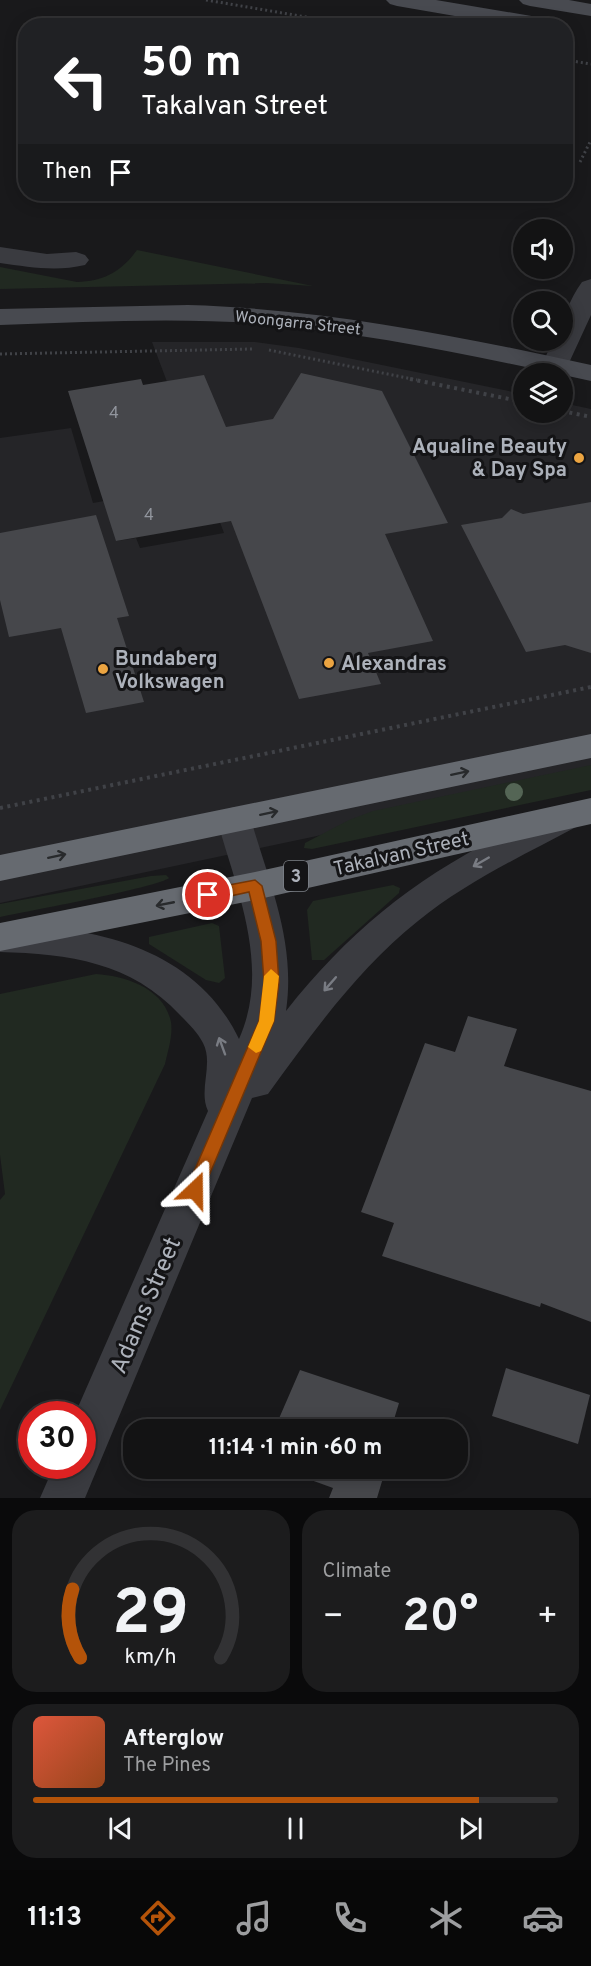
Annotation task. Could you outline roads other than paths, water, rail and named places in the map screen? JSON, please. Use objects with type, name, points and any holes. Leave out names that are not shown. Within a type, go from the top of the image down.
[{"type":"highway","points":[[0,868],[591,746]]},
{"type":"highway","name":"Takalvan Street","points":[[0,938],[255,886],[580,813]]},
{"type":"street","points":[[397,0],[520,18]]},
{"type":"street","points":[[530,0],[591,10]]},
{"type":"street","points":[[0,255],[48,262],[76,260]]},
{"type":"street","points":[[556,363],[591,287]]},
{"type":"street","name":"Woongarra Street","points":[[0,317],[182,313],[298,320],[423,338],[545,363]]},
{"type":"street","name":"Woongarra Street","points":[[573,369],[591,373]]},
{"type":"street","points":[[223,1124],[308,1009],[372,939],[406,910],[478,863],[580,813]]},
{"type":"street","name":"Adams Street","points":[[96,1418],[266,1021],[272,982],[269,941],[255,886],[234,820]]},
{"type":"street","points":[[0,938],[48,938],[98,946],[136,960],[168,980],[196,1004],[215,1028],[226,1052],[223,1124]]},
{"type":"street","points":[[62,1498],[70,1479]]},
{"type":"place","name":"Aqualine Beauty & Day Spa","points":[[579,458]]},
{"type":"place","name":"Alexandras","points":[[329,663]]},
{"type":"place","name":"Bundaberg Volkswagen","points":[[103,669]]}]
